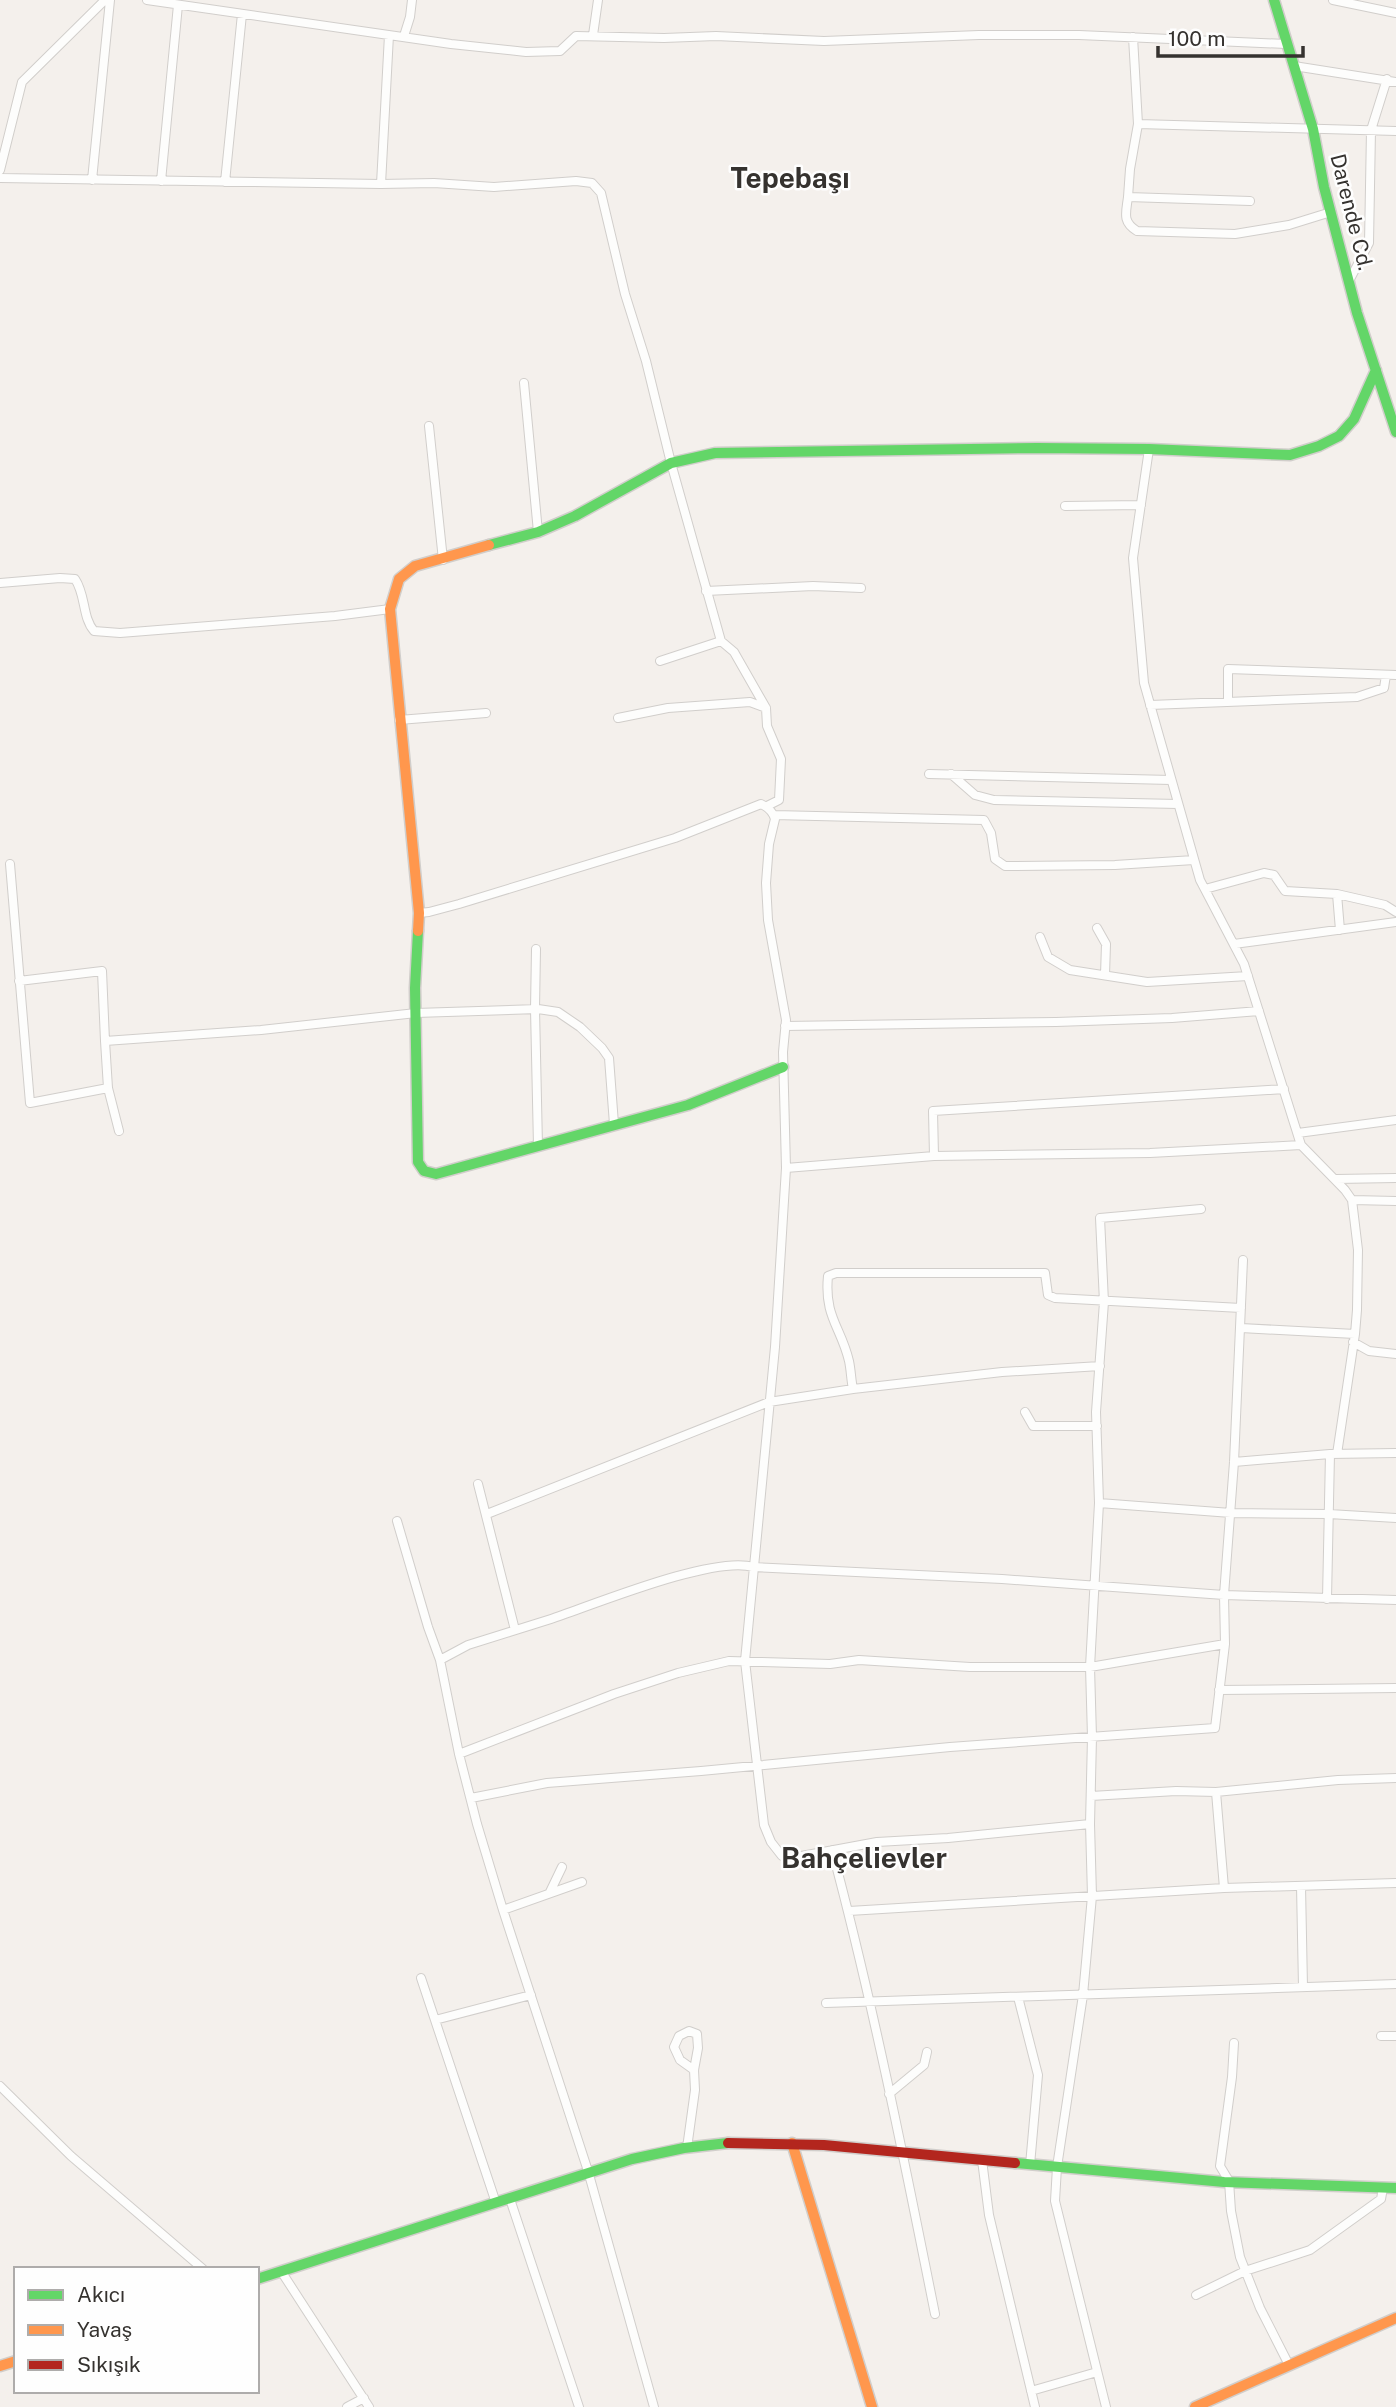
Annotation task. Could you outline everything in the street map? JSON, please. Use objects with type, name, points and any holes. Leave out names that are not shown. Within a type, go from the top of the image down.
[{"type":"street","points":[[0,170],[22,82],[107,0]]},
{"type":"street","points":[[92,180],[107,0]]},
{"type":"street","points":[[147,0],[451,44],[526,52],[560,51],[576,36],[593,35],[664,38],[716,36],[824,41],[992,35],[1133,37],[1286,44]]},
{"type":"street","points":[[404,36],[412,0]]},
{"type":"street","points":[[593,35],[598,0]]},
{"type":"street","name":"Darende Cd.","points":[[1274,0],[1313,129],[1349,281],[1396,432]]},
{"type":"street","points":[[1332,0],[1385,5],[1396,13]]},
{"type":"street","points":[[161,181],[178,5]]},
{"type":"street","points":[[225,182],[242,14]]},
{"type":"street","points":[[381,184],[389,35]]},
{"type":"street","points":[[1133,37],[1138,124],[1125,218],[1128,226],[1137,232],[1235,234],[1289,225],[1331,212]]},
{"type":"street","points":[[1294,66],[1392,80],[1371,130],[1369,243],[1349,281]]},
{"type":"street","points":[[1138,124],[1396,131]]},
{"type":"street","points":[[0,178],[434,183],[494,187],[576,181],[592,183],[601,193],[625,294],[646,361],[671,463],[721,641],[734,652],[765,708],[766,726],[781,759],[779,800],[767,806]]},
{"type":"street","points":[[1128,197],[1250,201]]},
{"type":"street","points":[[783,1067],[688,1105],[436,1174],[424,1171],[418,1163],[416,1013],[419,913],[390,610],[398,579],[415,566],[538,532],[575,516],[671,463],[715,453],[1037,448],[1290,455],[1339,436],[1354,419],[1376,370]]},
{"type":"street","points":[[524,383],[538,532]]},
{"type":"street","points":[[429,426],[443,560]]},
{"type":"street","points":[[1149,449],[1133,558],[1144,683],[1194,860],[1205,889],[1248,976],[1301,1145],[1336,1179],[1352,1199],[1358,1250],[1357,1310],[1334,1454],[1329,1514],[1327,1599]]},
{"type":"street","points":[[1065,506],[1141,505]]},
{"type":"street","points":[[0,583],[75,579],[82,588],[89,626],[94,631],[120,633],[390,610]]},
{"type":"street","points":[[706,591],[813,586],[861,589]]},
{"type":"street","points":[[660,661],[721,641]]},
{"type":"street","points":[[1228,702],[1228,669],[1396,675]]},
{"type":"street","points":[[1150,705],[1357,697],[1384,688],[1386,675]]},
{"type":"street","points":[[618,719],[668,708],[750,702],[765,708]]},
{"type":"street","points":[[399,720],[486,713]]},
{"type":"street","points":[[929,774],[1171,780]]},
{"type":"street","points":[[951,774],[975,795],[994,800],[1178,804]]},
{"type":"street","points":[[419,913],[459,904],[675,838],[761,804],[767,806],[774,815],[767,862],[768,920],[785,1026],[783,1067],[786,1168],[775,1347],[745,1661],[764,1825],[771,1842],[782,1856],[810,1856],[877,1842],[1090,1824]]},
{"type":"street","points":[[774,815],[984,820],[991,833],[995,859],[1005,866],[1115,865],[1194,860]]},
{"type":"street","points":[[10,864],[30,1103],[108,1088]]},
{"type":"street","points":[[1205,889],[1264,873],[1274,875],[1285,891],[1337,894],[1385,905],[1396,912]]},
{"type":"street","points":[[1337,894],[1340,930]]},
{"type":"street","points":[[1234,944],[1396,922]]},
{"type":"street","points":[[1097,928],[1106,944],[1105,975]]},
{"type":"street","points":[[1040,937],[1048,957],[1070,970],[1147,982],[1248,976]]},
{"type":"street","points":[[537,949],[535,1009],[538,1146]]},
{"type":"street","points":[[19,981],[102,971],[108,1088],[119,1131]]},
{"type":"street","points":[[105,1041],[248,1032],[416,1013],[535,1009],[558,1012],[580,1027],[609,1058],[614,1124]]},
{"type":"street","points":[[785,1026],[1056,1023],[1259,1011]]},
{"type":"street","points":[[934,1156],[933,1111],[1284,1089]]},
{"type":"street","points":[[1298,1133],[1396,1120]]},
{"type":"street","points":[[786,1168],[934,1156],[1150,1153],[1301,1145]]},
{"type":"street","points":[[1336,1179],[1396,1178]]},
{"type":"street","points":[[1352,1199],[1396,1201]]},
{"type":"street","points":[[1106,2407],[1055,2201],[1057,2167],[1083,1995],[1092,1896],[1090,1667],[1099,1503],[1097,1426],[1104,1302],[1100,1217],[1201,1209]]},
{"type":"street","points":[[471,1798],[547,1783],[950,1747],[1215,1728],[1225,1644],[1224,1595],[1234,1462],[1243,1260]]},
{"type":"street","points":[[853,1389],[849,1360],[829,1310],[828,1276],[836,1273],[1045,1273],[1048,1295],[1055,1298],[1241,1308]]},
{"type":"street","points":[[1241,1328],[1354,1338],[1369,1351],[1396,1354]]},
{"type":"street","points":[[487,1514],[769,1402],[853,1389],[1002,1372],[1100,1366]]},
{"type":"street","points":[[1025,1412],[1033,1426],[1097,1426]]},
{"type":"street","points":[[1234,1462],[1334,1454],[1396,1453]]},
{"type":"street","points":[[478,1484],[515,1630]]},
{"type":"street","points":[[1099,1503],[1231,1513],[1396,1518]]},
{"type":"street","points":[[397,1521],[440,1660],[459,1754],[503,1910],[588,2171],[654,2407]]},
{"type":"street","points":[[440,1660],[468,1645],[667,1579],[745,1565],[1224,1595],[1396,1600]]},
{"type":"street","points":[[459,1754],[614,1694],[678,1673],[729,1661],[830,1664],[859,1660],[970,1667],[1090,1667],[1225,1644]]},
{"type":"street","points":[[1219,1690],[1396,1688]]},
{"type":"street","points":[[1091,1796],[1176,1791],[1216,1792],[1338,1780],[1396,1778]]},
{"type":"street","points":[[1216,1792],[1224,1888]]},
{"type":"street","points":[[832,1850],[849,1911],[935,2314]]},
{"type":"street","points":[[550,1892],[562,1867]]},
{"type":"street","points":[[503,1910],[582,1882]]},
{"type":"street","points":[[849,1911],[1224,1888],[1396,1883]]},
{"type":"street","points":[[1301,1886],[1303,1987]]},
{"type":"street","points":[[421,1978],[496,2203]]},
{"type":"street","points":[[826,2003],[1396,1984]]},
{"type":"street","points":[[435,2020],[531,1995]]},
{"type":"street","points":[[1018,1997],[1038,2075],[1030,2165]]},
{"type":"street","points":[[687,2148],[698,2048],[696,2035],[689,2031],[679,2036],[674,2047],[680,2060],[694,2070]]},
{"type":"street","points":[[1381,2036],[1396,2036]]},
{"type":"street","points":[[1234,2043],[1220,2166],[1230,2181],[1231,2211],[1240,2257],[1260,2308],[1289,2365]]},
{"type":"street","points":[[889,2094],[924,2065],[927,2052]]},
{"type":"street","points":[[0,2086],[71,2156],[201,2267]]},
{"type":"street","points":[[792,2143],[872,2407]]},
{"type":"street","points":[[259,2278],[510,2199],[588,2171],[652,2154],[710,2144],[792,2143],[1230,2181],[1396,2188]]},
{"type":"street","points":[[982,2160],[989,2215],[1035,2407]]},
{"type":"street","points":[[1196,2295],[1245,2271],[1310,2250],[1381,2199],[1383,2188]]},
{"type":"street","points":[[510,2199],[579,2407]]},
{"type":"street","points":[[281,2271],[369,2407]]},
{"type":"street","points":[[1200,2406],[1396,2318]]},
{"type":"street","points":[[1031,2391],[1097,2372]]},
{"type":"street","points":[[347,2407],[364,2398]]},
{"type":"traffic: fast","points":[[1274,0],[1313,129],[1324,187],[1357,313],[1396,432]]},
{"type":"traffic: fast","points":[[489,545],[538,532],[575,516],[671,463],[715,453],[1037,448],[1290,455],[1339,436],[1354,419],[1376,370]]},
{"type":"traffic: fast","points":[[418,931],[415,988],[418,1162],[424,1171],[436,1174],[688,1105],[783,1067]]},
{"type":"traffic: fast","points":[[259,2278],[632,2159],[684,2148],[728,2143]]},
{"type":"traffic: fast","points":[[1015,2163],[1224,2182],[1396,2188]]},
{"type":"traffic: slow","points":[[418,931],[419,913],[390,609],[399,579],[415,566],[489,545]]},
{"type":"traffic: slow","points":[[792,2143],[872,2407]]},
{"type":"traffic: slow","points":[[1195,2407],[1396,2318]]},
{"type":"traffic: slow","points":[[0,2366],[14,2362]]},
{"type":"traffic: jam","points":[[728,2143],[824,2145],[1015,2163]]},
{"type":"district","name":"Tepebaşı","points":[[790,177]]},
{"type":"district","name":"Bahçelievler","points":[[864,1857]]}]
